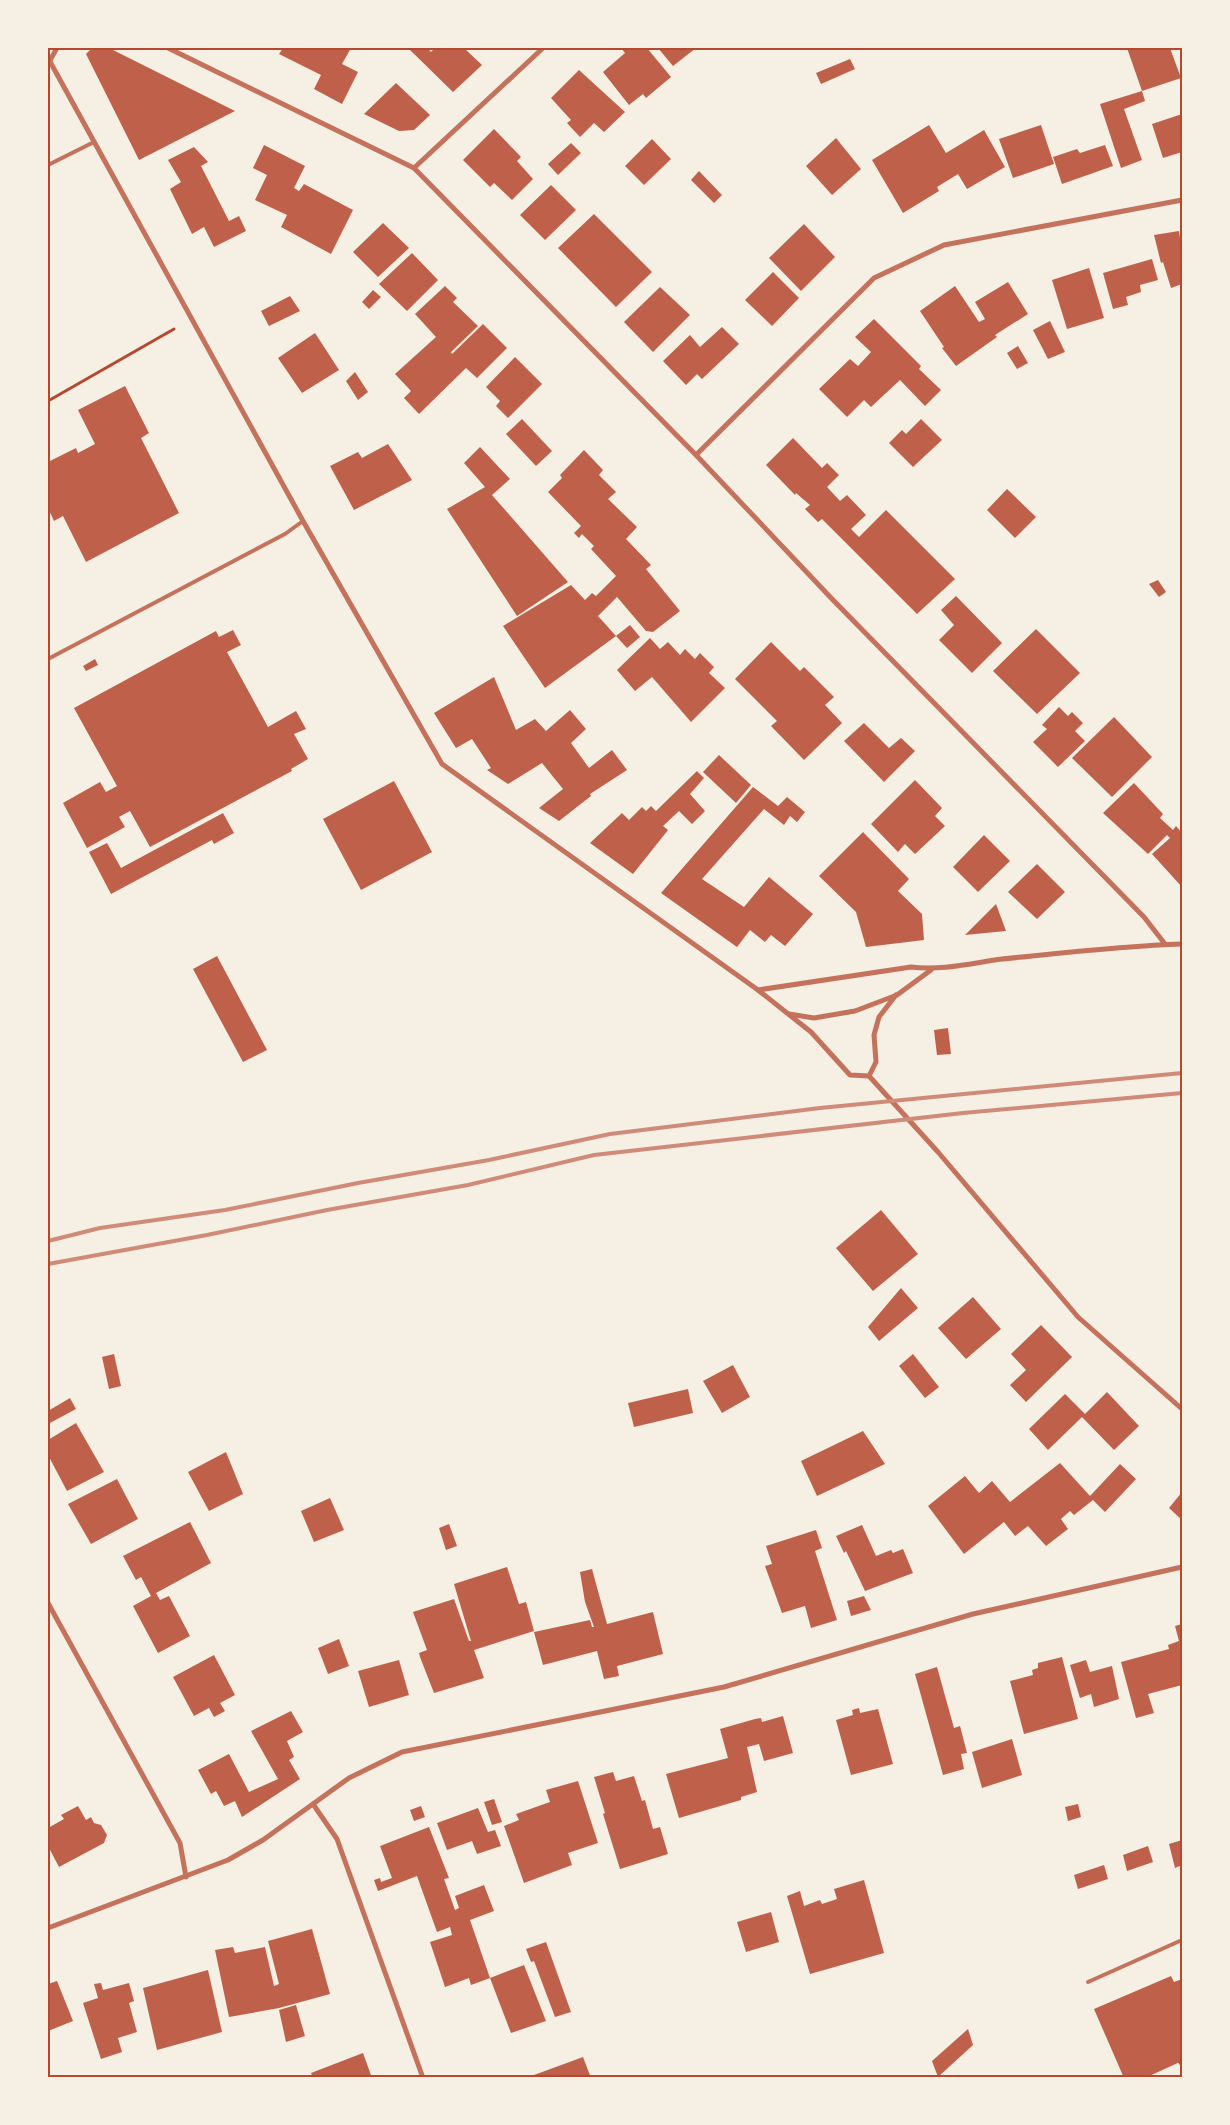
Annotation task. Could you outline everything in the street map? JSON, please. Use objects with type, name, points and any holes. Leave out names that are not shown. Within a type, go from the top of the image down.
[{"type":"street","points":[[57,48],[48,60],[303,521],[442,764],[758,990],[811,1032],[850,1075],[869,1076],[938,1152],[1078,1317],[1182,1409]]},
{"type":"street","points":[[168,48],[414,168],[696,455],[840,607],[1144,917],[1165,944]]},
{"type":"street","points":[[414,168],[543,48]]},
{"type":"street","points":[[696,455],[874,278],[944,245],[1182,200]]},
{"type":"street","points":[[758,990],[910,968],[931,970],[987,961],[1097,949],[1182,944]]},
{"type":"street","points":[[869,1076],[876,1062],[874,1035],[879,1017],[897,995],[931,970]]},
{"type":"street","points":[[788,1014],[814,1018],[854,1011],[897,995]]},
{"type":"street","points":[[48,1928],[228,1860],[264,1840],[349,1778],[402,1752],[724,1687],[973,1614],[1182,1567]]},
{"type":"street","points":[[48,1603],[180,1843],[186,1877]]},
{"type":"street","points":[[313,1804],[337,1839],[423,2078]]},
{"type":"lane","points":[[48,165],[94,142]]},
{"type":"lane","points":[[48,660],[285,534],[303,521]]},
{"type":"lane","points":[[1088,1982],[1182,1940]]},
{"type":"path","points":[[48,401],[192,318]]},
{"type":"path","points":[[1180,2062],[1182,2066]]},
{"type":"building","points":[[92,48],[109,48],[235,111],[139,160],[86,54]]},
{"type":"building","points":[[283,48],[351,48],[342,64],[358,72],[342,104],[314,89],[321,75],[279,54]]},
{"type":"building","points":[[408,48],[427,48],[431,52],[435,48],[464,48],[482,65],[453,92]]},
{"type":"building","points":[[621,48],[647,48],[671,77],[646,98],[643,94],[629,105],[603,72],[625,53]]},
{"type":"building","points":[[658,48],[696,48],[673,66]]},
{"type":"building","points":[[1127,48],[1170,48],[1181,78],[1142,91]]},
{"type":"building","points":[[850,59],[855,69],[821,84],[816,73]]},
{"type":"building","points":[[579,70],[625,112],[604,132],[594,123],[580,137],[567,123],[571,120],[551,98]]},
{"type":"building","points":[[396,83],[430,115],[414,130],[399,131],[364,114]]},
{"type":"building","points":[[1142,91],[1145,101],[1124,109],[1142,160],[1121,168],[1100,104]]},
{"type":"building","points":[[1182,114],[1182,152],[1163,158],[1152,124]]},
{"type":"building","points":[[929,125],[946,153],[984,130],[1005,167],[967,189],[958,174],[937,187],[939,191],[903,213],[872,160]]},
{"type":"building","points":[[1041,125],[1054,164],[1013,178],[999,139]]},
{"type":"building","points":[[494,129],[521,157],[517,161],[533,179],[512,200],[494,183],[490,187],[463,160]]},
{"type":"building","points":[[836,138],[861,169],[832,195],[806,166]]},
{"type":"building","points":[[652,139],[671,159],[644,185],[625,166]]},
{"type":"building","points":[[571,143],[581,153],[558,175],[548,164]]},
{"type":"building","points":[[264,145],[305,166],[294,188],[299,191],[304,184],[353,210],[331,254],[281,227],[287,215],[255,200],[267,175],[253,168]]},
{"type":"building","points":[[1105,145],[1113,166],[1062,184],[1053,157],[1077,149],[1080,153]]},
{"type":"building","points":[[194,147],[208,162],[201,166],[229,221],[239,216],[246,231],[214,247],[204,227],[192,234],[170,189],[181,182],[168,160]]},
{"type":"building","points":[[699,171],[722,195],[714,203],[691,180]]},
{"type":"building","points":[[551,185],[576,210],[545,240],[520,215]]},
{"type":"building","points":[[594,214],[652,272],[616,307],[558,248]]},
{"type":"building","points":[[383,223],[409,248],[378,277],[353,252]]},
{"type":"building","points":[[804,224],[835,257],[801,291],[769,258]]},
{"type":"building","points":[[1179,231],[1182,253],[1182,284],[1171,288],[1163,262],[1161,263],[1154,235]]},
{"type":"building","points":[[412,253],[438,280],[407,311],[379,284]]},
{"type":"building","points":[[1152,259],[1158,280],[1140,285],[1141,292],[1126,297],[1128,305],[1113,309],[1103,273]]},
{"type":"building","points":[[1089,268],[1104,318],[1067,329],[1052,280]]},
{"type":"building","points":[[773,272],[799,298],[772,326],[745,300]]},
{"type":"building","points":[[1008,282],[1028,314],[995,335],[997,337],[956,366],[942,348],[944,347],[920,311],[955,286],[979,322],[985,319],[975,302]]},
{"type":"building","points":[[445,286],[457,298],[453,302],[478,326],[451,352],[452,354],[483,324],[507,348],[477,378],[466,368],[419,414],[404,398],[411,391],[395,374],[436,337],[415,314]]},
{"type":"building","points":[[660,287],[690,315],[653,352],[624,322]]},
{"type":"building","points":[[373,290],[381,297],[369,309],[362,302]]},
{"type":"building","points":[[290,296],[300,311],[269,326],[261,311]]},
{"type":"building","points":[[874,319],[921,366],[919,369],[941,390],[925,406],[900,380],[871,407],[864,400],[847,417],[819,389],[850,359],[858,366],[871,352],[855,337]]},
{"type":"building","points":[[1050,321],[1065,352],[1048,359],[1033,330]]},
{"type":"building","points":[[722,327],[739,344],[702,379],[697,374],[686,385],[663,361],[690,335],[700,347]]},
{"type":"building","points":[[315,333],[339,370],[302,393],[278,358]]},
{"type":"building","points":[[1018,346],[1028,363],[1017,369],[1007,353]]},
{"type":"building","points":[[515,357],[542,384],[508,418],[496,406],[500,401],[486,387]]},
{"type":"building","points":[[355,372],[368,392],[358,400],[346,381]]},
{"type":"building","points":[[125,386],[149,433],[141,438],[179,513],[86,562],[63,516],[54,521],[48,508],[48,462],[76,448],[78,453],[95,444],[78,410]]},
{"type":"building","points":[[522,419],[552,451],[536,466],[506,434]]},
{"type":"building","points":[[921,419],[942,440],[913,467],[889,443],[902,430],[906,434]]},
{"type":"building","points":[[793,438],[822,468],[827,463],[839,475],[827,487],[840,501],[847,495],[866,515],[851,529],[859,537],[886,510],[955,579],[917,614],[822,519],[818,522],[805,509],[810,505],[796,493],[795,495],[766,465]]},
{"type":"building","points":[[388,444],[412,480],[354,510],[330,466],[358,452],[362,458]]},
{"type":"building","points":[[480,447],[510,479],[492,495],[568,582],[517,616],[447,509],[485,487],[464,463]]},
{"type":"building","points":[[584,450],[603,470],[599,475],[616,492],[608,499],[637,527],[626,539],[651,565],[646,569],[680,611],[653,632],[646,631],[617,597],[598,616],[616,636],[545,688],[503,626],[571,585],[585,600],[592,593],[596,596],[616,576],[591,549],[594,546],[582,534],[579,538],[574,533],[581,526],[548,492],[562,478],[560,475]]},
{"type":"building","points":[[1007,489],[1036,517],[1015,538],[987,510]]},
{"type":"building","points":[[1158,580],[1166,592],[1159,597],[1149,584]]},
{"type":"building","points":[[956,596],[1002,643],[972,673],[939,640],[954,625],[941,610]]},
{"type":"building","points":[[630,625],[640,637],[627,648],[616,636]]},
{"type":"building","points":[[1036,629],[1080,673],[1037,714],[993,671]]},
{"type":"building","points":[[233,630],[241,645],[227,652],[268,727],[296,711],[306,729],[294,734],[308,759],[291,769],[292,771],[150,847],[130,811],[119,817],[125,827],[87,848],[63,803],[100,782],[106,792],[117,786],[74,708],[216,631],[219,637]]},
{"type":"building","points":[[650,638],[660,649],[668,642],[680,655],[685,649],[695,659],[700,653],[714,667],[709,673],[725,688],[691,722],[652,677],[635,691],[617,670]]},
{"type":"building","points":[[771,642],[800,671],[804,667],[834,697],[825,705],[842,723],[804,760],[771,726],[777,721],[735,679]]},
{"type":"building","points":[[95,659],[98,665],[86,671],[83,666]]},
{"type":"building","points":[[494,677],[516,730],[535,719],[546,731],[570,710],[586,729],[571,743],[589,768],[612,750],[627,770],[590,794],[591,796],[559,821],[539,808],[563,789],[542,763],[508,784],[487,770],[491,768],[472,739],[456,748],[434,713]]},
{"type":"building","points":[[1059,707],[1068,716],[1072,712],[1083,723],[1075,731],[1085,741],[1058,767],[1033,742],[1047,729],[1042,725]]},
{"type":"building","points":[[1114,717],[1152,757],[1112,797],[1072,758]]},
{"type":"building","points":[[864,723],[889,748],[901,738],[915,751],[884,782],[844,741]]},
{"type":"building","points":[[719,755],[751,785],[736,803],[703,772]]},
{"type":"building","points":[[697,771],[704,778],[690,794],[705,811],[692,824],[679,811],[663,826],[668,830],[633,874],[590,843],[622,813],[629,820],[642,807],[646,811],[651,806],[656,811]]},
{"type":"building","points":[[915,780],[942,808],[935,816],[945,826],[915,854],[905,844],[898,852],[871,824]]},
{"type":"building","points":[[394,781],[432,852],[361,890],[323,819]]},
{"type":"building","points":[[1134,783],[1163,814],[1160,818],[1173,830],[1176,826],[1182,833],[1182,887],[1152,854],[1170,838],[1167,835],[1148,854],[1103,813]]},
{"type":"building","points":[[753,787],[778,806],[787,797],[805,812],[797,822],[790,816],[784,825],[764,809],[702,879],[744,907],[769,877],[813,914],[785,946],[771,935],[765,942],[750,930],[737,947],[661,893]]},
{"type":"building","points":[[223,813],[234,833],[214,844],[212,840],[111,894],[89,852],[107,843],[121,868]]},
{"type":"building","points":[[863,832],[909,879],[898,891],[922,914],[924,940],[866,947],[856,912],[819,876]]},
{"type":"building","points":[[984,835],[1010,861],[978,892],[953,867]]},
{"type":"building","points":[[1037,864],[1065,892],[1037,919],[1008,892]]},
{"type":"building","points":[[996,904],[1006,931],[965,935]]},
{"type":"building","points":[[217,956],[267,1050],[243,1062],[193,969]]},
{"type":"building","points":[[948,1028],[951,1054],[937,1055],[934,1030]]},
{"type":"building","points":[[881,1210],[918,1254],[873,1291],[836,1248]]},
{"type":"building","points":[[901,1288],[918,1308],[879,1341],[868,1327]]},
{"type":"building","points":[[973,1297],[1001,1329],[966,1359],[938,1328]]},
{"type":"building","points":[[1041,1325],[1072,1357],[1026,1402],[1010,1385],[1026,1370],[1011,1354]]},
{"type":"building","points":[[114,1354],[121,1386],[109,1389],[102,1357]]},
{"type":"building","points":[[913,1354],[939,1387],[925,1398],[899,1366]]},
{"type":"building","points":[[733,1365],[750,1397],[722,1413],[703,1381]]},
{"type":"building","points":[[688,1389],[693,1413],[634,1427],[628,1403]]},
{"type":"building","points":[[1107,1392],[1139,1426],[1114,1450],[1082,1417],[1048,1450],[1029,1429],[1065,1394],[1085,1414]]},
{"type":"building","points":[[70,1398],[76,1409],[48,1424],[48,1411]]},
{"type":"building","points":[[76,1423],[104,1472],[67,1491],[48,1455],[48,1440]]},
{"type":"building","points":[[863,1431],[885,1464],[817,1496],[801,1461]]},
{"type":"building","points":[[226,1452],[243,1494],[209,1511],[188,1472]]},
{"type":"building","points":[[1060,1463],[1090,1496],[1120,1464],[1136,1479],[1105,1512],[1093,1500],[1074,1515],[1070,1511],[1061,1519],[1068,1529],[1046,1546],[1028,1526],[1015,1536],[1004,1522],[964,1554],[928,1506],[965,1476],[979,1493],[992,1481],[1010,1502]]},
{"type":"building","points":[[117,1479],[138,1519],[91,1544],[68,1504]]},
{"type":"building","points":[[1182,1492],[1182,1520],[1169,1508]]},
{"type":"building","points":[[330,1498],[344,1530],[314,1542],[301,1511]]},
{"type":"building","points":[[190,1522],[211,1563],[156,1593],[160,1600],[169,1596],[190,1636],[158,1653],[133,1606],[151,1596],[141,1577],[136,1580],[123,1556]]},
{"type":"building","points":[[449,1524],[457,1546],[446,1550],[439,1528]]},
{"type":"building","points":[[862,1525],[876,1556],[891,1550],[893,1553],[903,1549],[913,1573],[865,1591],[846,1551],[844,1553],[836,1536]]},
{"type":"building","points":[[816,1530],[822,1548],[815,1551],[837,1620],[811,1628],[805,1606],[782,1613],[765,1566],[772,1564],[766,1546]]},
{"type":"building","points":[[507,1567],[519,1604],[526,1602],[534,1631],[474,1650],[484,1678],[434,1693],[420,1657],[419,1653],[427,1650],[413,1612],[454,1599],[469,1641],[471,1641],[454,1584]]},
{"type":"building","points":[[592,1569],[607,1624],[653,1612],[663,1654],[617,1666],[619,1676],[604,1679],[597,1651],[543,1665],[534,1632],[590,1620],[592,1627],[594,1627],[585,1602],[580,1572]]},
{"type":"building","points":[[864,1596],[871,1610],[851,1616],[847,1601]]},
{"type":"building","points":[[1182,1624],[1182,1685],[1148,1694],[1154,1713],[1136,1718],[1121,1662],[1169,1649],[1168,1645],[1179,1641],[1175,1626]]},
{"type":"building","points":[[339,1639],[349,1666],[328,1674],[318,1648]]},
{"type":"building","points":[[214,1655],[235,1695],[220,1703],[225,1711],[214,1717],[209,1708],[194,1716],[173,1677]]},
{"type":"building","points":[[1062,1657],[1078,1719],[1024,1734],[1010,1681],[1033,1675],[1032,1670],[1038,1668],[1038,1663]]},
{"type":"building","points":[[399,1660],[409,1695],[369,1707],[358,1671]]},
{"type":"building","points":[[1086,1660],[1090,1672],[1112,1666],[1119,1699],[1094,1707],[1091,1694],[1080,1698],[1070,1665]]},
{"type":"building","points":[[937,1667],[954,1728],[960,1726],[967,1753],[961,1754],[964,1769],[943,1775],[915,1674]]},
{"type":"building","points":[[859,1708],[860,1713],[878,1709],[893,1764],[851,1775],[836,1720],[853,1715],[852,1710]]},
{"type":"building","points":[[291,1711],[303,1732],[287,1741],[294,1757],[289,1760],[300,1779],[242,1817],[235,1801],[224,1806],[216,1791],[211,1794],[198,1770],[229,1754],[249,1792],[278,1779],[251,1731]]},
{"type":"building","points":[[783,1716],[793,1753],[764,1761],[759,1744],[747,1747],[757,1792],[741,1797],[741,1800],[679,1818],[666,1774],[728,1758],[720,1729],[755,1719],[761,1718],[762,1722]]},
{"type":"building","points":[[1012,1739],[1022,1775],[982,1788],[972,1752]]},
{"type":"building","points":[[613,1772],[616,1781],[634,1776],[642,1801],[645,1800],[653,1829],[660,1827],[668,1854],[620,1869],[594,1777]]},
{"type":"building","points":[[578,1781],[598,1843],[568,1853],[572,1865],[524,1883],[504,1826],[519,1820],[516,1814],[550,1802],[546,1790]]},
{"type":"building","points":[[494,1799],[502,1822],[492,1825],[484,1802]]},
{"type":"building","points":[[1078,1804],[1081,1817],[1068,1821],[1065,1807]]},
{"type":"building","points":[[78,1806],[86,1820],[91,1817],[94,1823],[101,1825],[107,1835],[104,1843],[59,1867],[48,1846],[48,1828],[64,1819],[61,1815]]},
{"type":"building","points":[[421,1806],[425,1817],[414,1821],[410,1810]]},
{"type":"building","points":[[478,1808],[488,1832],[495,1830],[501,1846],[477,1854],[472,1841],[447,1850],[437,1823]]},
{"type":"building","points":[[429,1827],[449,1878],[444,1879],[455,1910],[459,1908],[455,1896],[484,1885],[494,1911],[470,1920],[490,1978],[471,1985],[469,1978],[445,1987],[430,1942],[452,1935],[450,1927],[437,1932],[417,1876],[378,1891],[374,1880],[380,1878],[381,1882],[392,1878],[380,1846]]},
{"type":"building","points":[[1182,1840],[1182,1865],[1175,1868],[1169,1844]]},
{"type":"building","points":[[1148,1846],[1153,1862],[1127,1871],[1123,1855]]},
{"type":"building","points":[[1104,1865],[1108,1879],[1078,1889],[1074,1875]]},
{"type":"building","points":[[864,1880],[884,1953],[810,1974],[787,1896],[800,1891],[804,1906],[820,1900],[822,1904],[837,1899],[834,1889]]},
{"type":"building","points":[[771,1912],[779,1942],[746,1952],[737,1922]]},
{"type":"building","points":[[312,1929],[330,1994],[279,2008],[229,2017],[215,1950],[233,1947],[235,1953],[265,1947],[274,1986],[279,1984],[268,1941]]},
{"type":"building","points":[[546,1942],[571,2012],[555,2017],[534,1961],[531,1962],[526,1949]]},
{"type":"building","points":[[524,1965],[546,2021],[511,2033],[490,1978]]},
{"type":"building","points":[[208,1970],[222,2032],[157,2050],[143,1988]]},
{"type":"building","points":[[1171,1976],[1174,1982],[1182,1979],[1182,2061],[1145,2078],[1124,2078],[1094,2009]]},
{"type":"building","points":[[57,1981],[73,2021],[48,2031],[48,1984]]},
{"type":"building","points":[[101,1983],[103,1990],[129,1983],[134,2001],[129,2003],[137,2032],[118,2038],[122,2052],[101,2059],[83,2003],[98,1998],[94,1984]]},
{"type":"building","points":[[296,2005],[305,2036],[286,2042],[279,2010]]},
{"type":"building","points":[[968,2029],[973,2045],[938,2077],[932,2061]]},
{"type":"building","points":[[363,2053],[372,2078],[313,2078],[311,2073]]},
{"type":"building","points":[[583,2057],[591,2078],[534,2078],[534,2075]]},
{"type":"railway","points":[[48,1241],[100,1228],[225,1210],[358,1183],[489,1160],[610,1134],[820,1108],[1182,1073]]},
{"type":"railway","points":[[48,1264],[468,1185],[594,1155],[963,1113],[1182,1093]]}]
